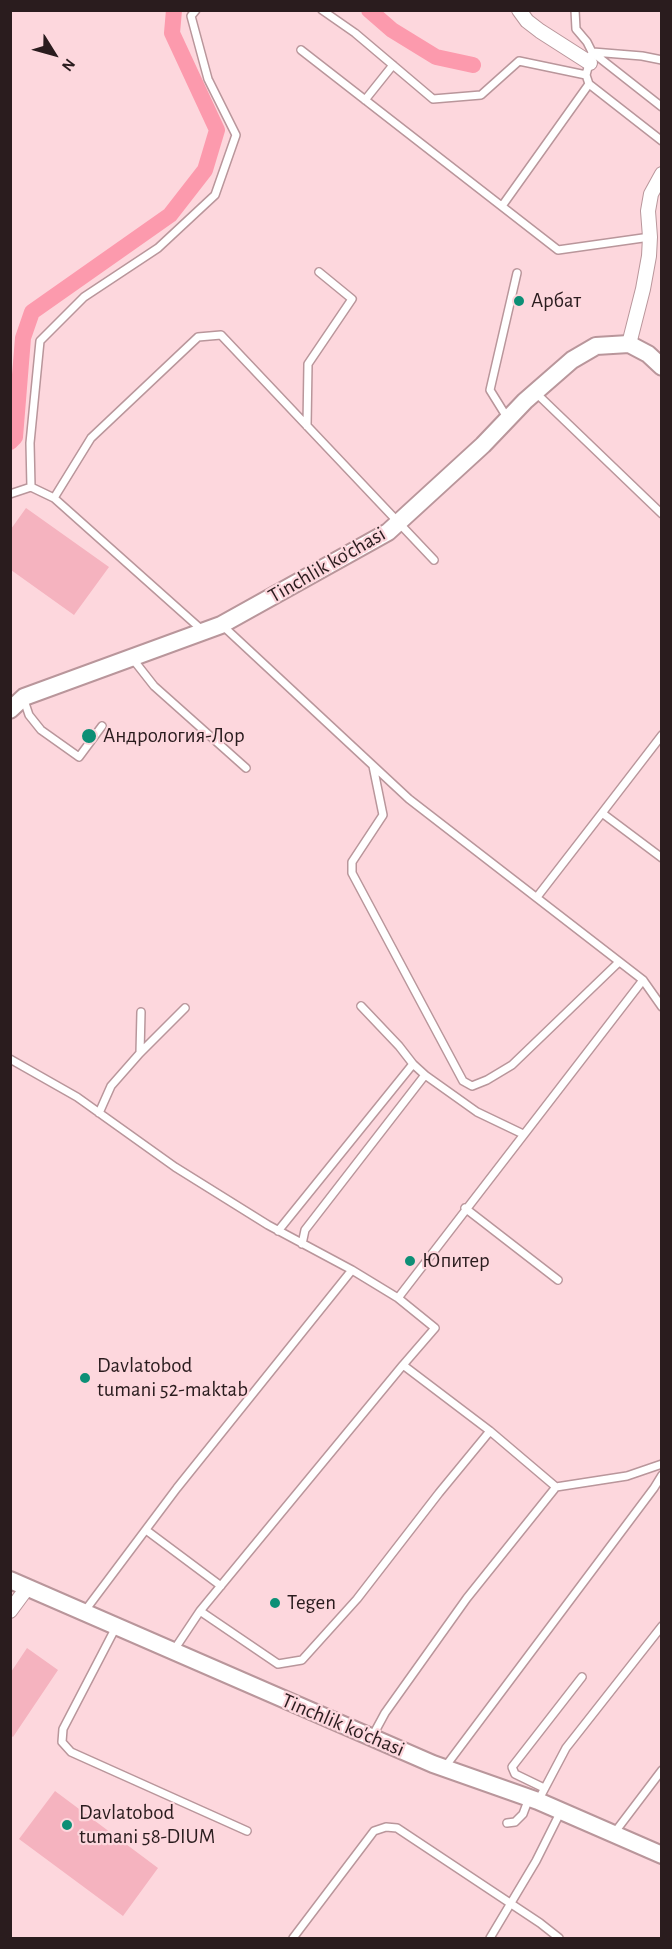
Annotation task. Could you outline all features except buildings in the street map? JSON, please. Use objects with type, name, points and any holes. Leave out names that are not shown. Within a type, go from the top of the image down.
[{"type":"street","points":[[519,10],[527,21],[540,31],[590,63]]},
{"type":"street","points":[[662,174],[651,194],[648,211],[650,237],[643,289],[629,344],[648,354],[662,367]]},
{"type":"street","name":"Tinchlik ko'chasi","points":[[10,710],[24,697],[221,625],[388,532],[483,445],[535,392],[572,360],[596,346],[629,344]]},
{"type":"street","name":"Tinchlik ko'chasi","points":[[10,1580],[444,1767],[537,1796],[561,1811],[662,1855]]},
{"type":"street","points":[[10,1611],[27,1588]]},
{"type":"lane","points":[[31,487],[30,443],[40,341],[84,297],[158,248],[215,195],[236,135],[208,79],[191,16],[196,10]]},
{"type":"lane","points":[[322,10],[355,33],[434,99],[481,95],[519,61],[590,63],[642,56],[662,60]]},
{"type":"lane","points":[[502,206],[589,84],[590,63],[587,42],[576,29],[575,10]]},
{"type":"lane","points":[[300,50],[558,250],[650,237]]},
{"type":"lane","points":[[590,63],[662,107]]},
{"type":"lane","points":[[365,100],[393,65]]},
{"type":"lane","points":[[589,84],[662,141]]},
{"type":"lane","points":[[307,426],[308,364],[352,299],[319,272]]},
{"type":"lane","points":[[508,419],[490,390],[517,273]]},
{"type":"lane","points":[[54,498],[91,438],[198,337],[221,334],[434,560]]},
{"type":"lane","points":[[535,392],[662,514]]},
{"type":"lane","points":[[10,494],[31,487],[54,498],[204,632]]},
{"type":"lane","points":[[221,625],[409,799],[643,980],[662,1007]]},
{"type":"lane","points":[[132,658],[154,686],[246,768]]},
{"type":"lane","points":[[24,697],[29,715],[41,730],[79,757],[102,726]]},
{"type":"lane","points":[[537,897],[662,735]]},
{"type":"lane","points":[[373,766],[383,815],[352,862],[352,873],[463,1081],[472,1086],[512,1065],[619,962]]},
{"type":"lane","points":[[602,813],[662,858]]},
{"type":"lane","points":[[398,1298],[465,1208],[643,980]]},
{"type":"lane","points":[[361,1006],[425,1075],[477,1112],[523,1134]]},
{"type":"lane","points":[[99,1113],[111,1086],[185,1008]]},
{"type":"lane","points":[[140,1053],[141,1012]]},
{"type":"lane","points":[[10,1059],[77,1097],[175,1167],[278,1231],[352,1270],[398,1298],[435,1328],[200,1611],[174,1651]]},
{"type":"lane","points":[[278,1231],[414,1064]]},
{"type":"lane","points":[[302,1244],[305,1230],[425,1075]]},
{"type":"lane","points":[[465,1208],[558,1280]]},
{"type":"lane","points":[[84,1612],[219,1434],[352,1270]]},
{"type":"lane","points":[[403,1365],[490,1431],[556,1487]]},
{"type":"lane","points":[[200,1611],[278,1664],[302,1660],[357,1599],[490,1431]]},
{"type":"lane","points":[[372,1737],[385,1713],[467,1598],[556,1487],[627,1476],[662,1464]]},
{"type":"lane","points":[[444,1767],[662,1475]]},
{"type":"lane","points":[[146,1530],[221,1586]]},
{"type":"lane","points":[[507,1823],[515,1822],[523,1814],[537,1796],[566,1748],[662,1626]]},
{"type":"lane","points":[[116,1627],[63,1729],[62,1742],[71,1752],[246,1832]]},
{"type":"lane","points":[[537,1796],[514,1774],[512,1767],[582,1677]]},
{"type":"lane","points":[[613,1834],[662,1770]]},
{"type":"lane","points":[[490,1938],[536,1862],[561,1811]]},
{"type":"lane","points":[[293,1938],[374,1831],[386,1827],[397,1828],[559,1938]]},
{"type":"shaded area","points":[[26,508],[109,567],[74,615],[11,570],[11,529]]},
{"type":"shaded area","points":[[27,1648],[58,1670],[13,1737],[10,1735],[11,1672]]},
{"type":"shaded area","points":[[55,1791],[158,1868],[123,1916],[19,1839]]},
{"type":"waterway","points":[[10,442],[15,437],[23,338],[32,312],[170,215],[205,170],[217,130],[172,33],[174,10]]},
{"type":"waterway","points":[[369,10],[392,30],[436,57],[473,65]]},
{"type":"place","name":"Арбат","points":[[519,301]]},
{"type":"place","name":"Андрология-Лор","points":[[89,736]]},
{"type":"place","name":"Юпитер","points":[[410,1261]]},
{"type":"place","name":"Davlatobod tumani 52-maktab","points":[[85,1378]]},
{"type":"place","name":"Tegen","points":[[275,1603]]},
{"type":"place","name":"Davlatobod tumani 58-DIUM","points":[[67,1825]]}]
